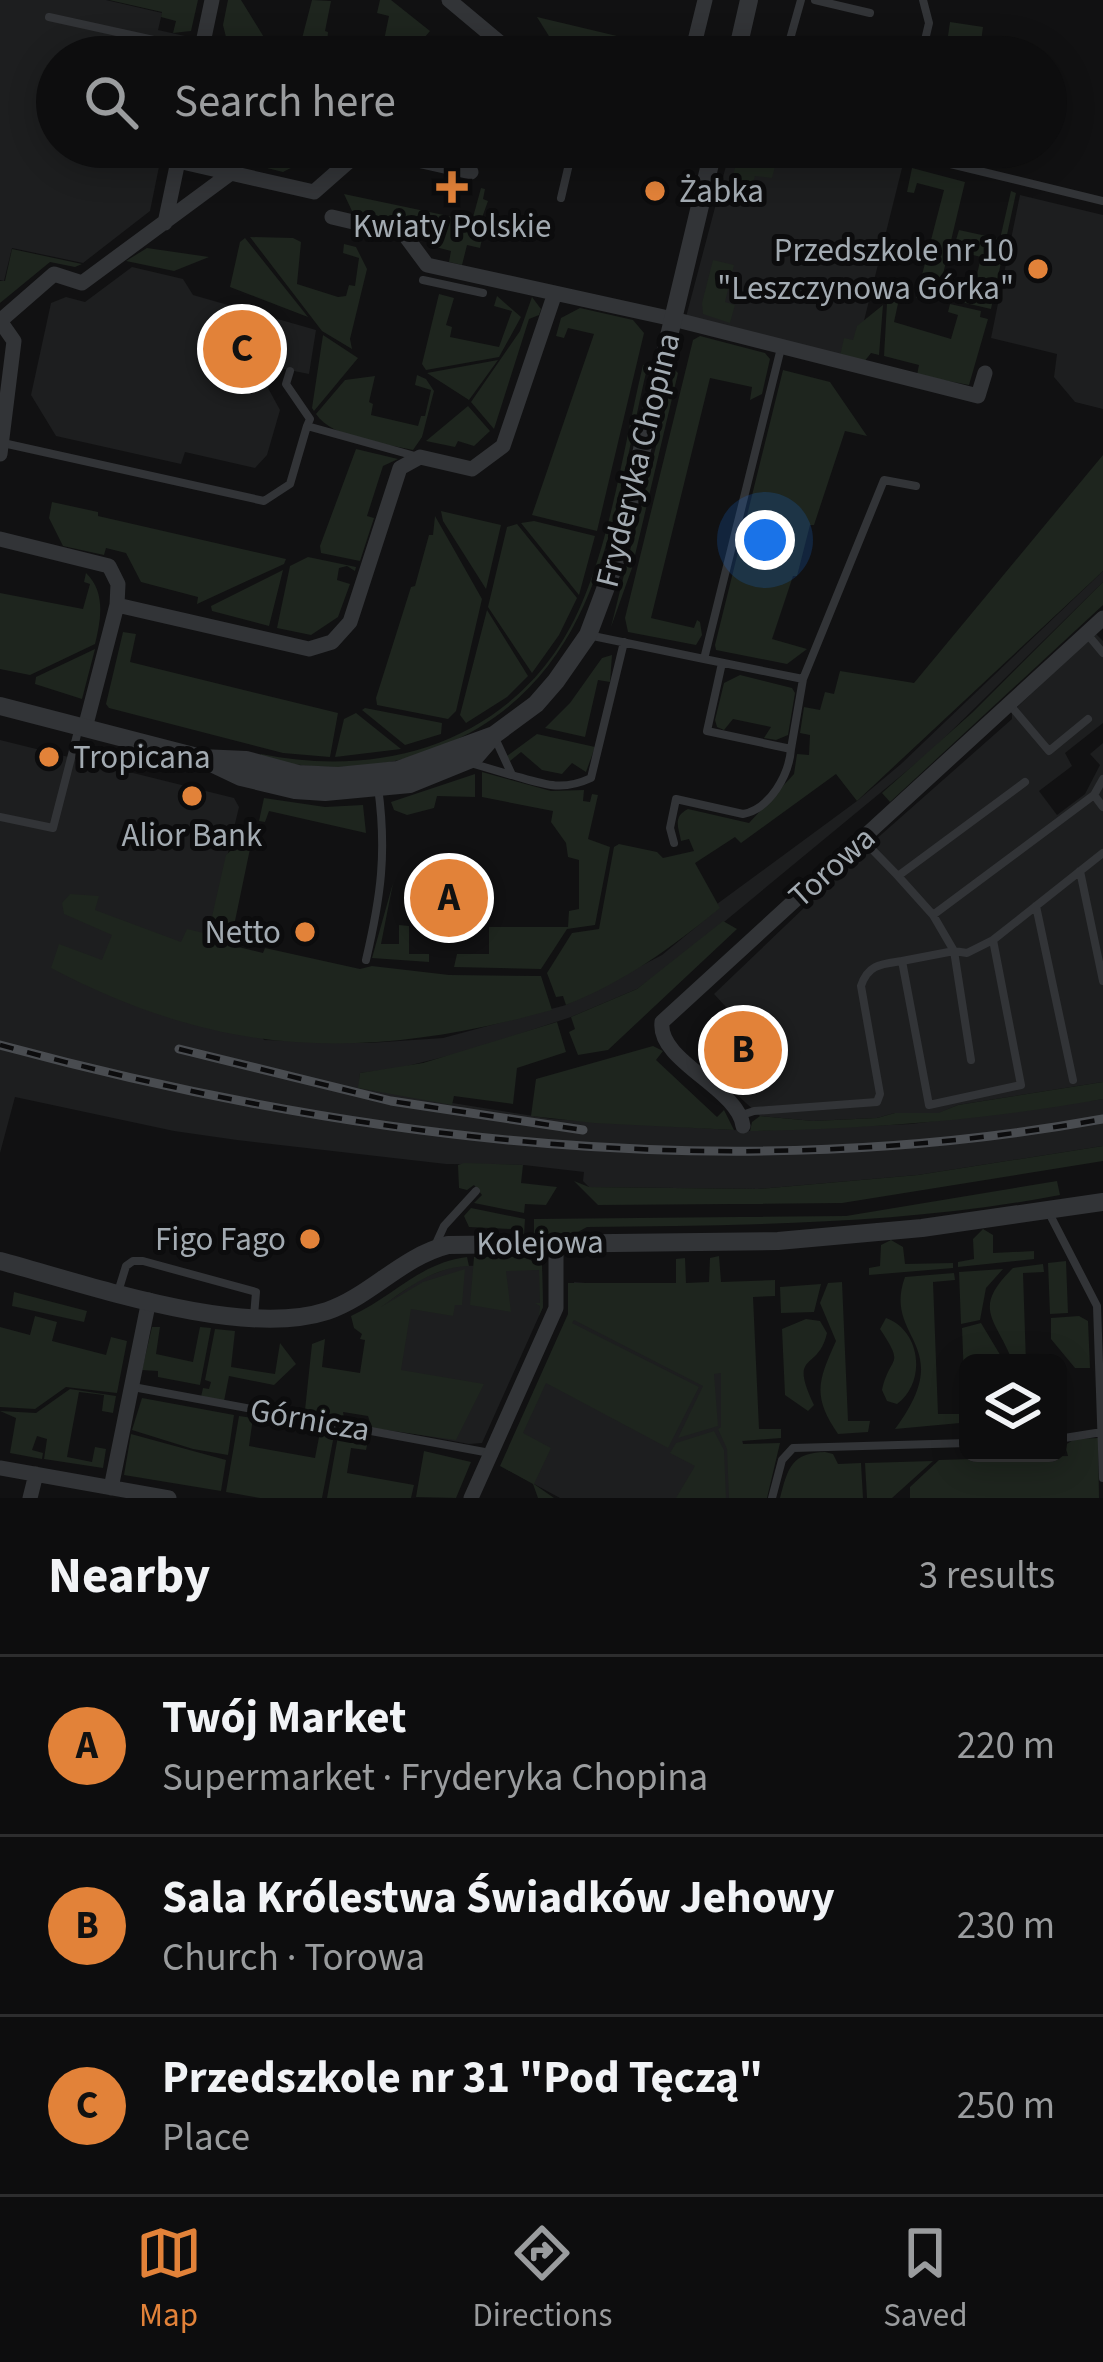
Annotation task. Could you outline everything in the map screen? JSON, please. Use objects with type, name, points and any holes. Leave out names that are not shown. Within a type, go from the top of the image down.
[{"type":"street","points":[[204,36],[212,0]]},
{"type":"street","points":[[449,0],[492,36]]},
{"type":"street","points":[[741,36],[749,0]]},
{"type":"street","points":[[696,36],[702,1]]},
{"type":"street","points":[[165,223],[176,168]]},
{"type":"street","points":[[218,168],[314,192],[341,168]]},
{"type":"street","points":[[452,168],[470,172]]},
{"type":"street","name":"Fryderyka Chopina","points":[[0,706],[201,758],[241,777],[295,790],[435,777],[466,763],[536,704],[588,635],[615,563],[709,168]]},
{"type":"street","points":[[0,454],[14,341],[0,321],[53,274],[82,283],[232,173]]},
{"type":"street","points":[[332,217],[404,234],[427,265],[978,396],[985,373]]},
{"type":"street","points":[[117,605],[309,649],[332,642],[350,622],[400,468],[420,457],[472,469],[503,446],[555,293]]},
{"type":"street","points":[[0,538],[109,566],[118,584],[117,605],[82,727]]},
{"type":"street","name":"Torowa","points":[[742,1121],[665,1042],[662,1022],[1103,618]]},
{"type":"street","name":"Fryderyka Chopina","points":[[377,781],[494,735]]},
{"type":"street","name":"Kolejowa","points":[[0,1261],[149,1300],[254,1317],[307,1316],[326,1311],[434,1249],[454,1245],[778,1240],[1103,1202]]},
{"type":"street","points":[[471,1498],[556,1308],[556,1243]]},
{"type":"street","points":[[111,1487],[149,1300]]},
{"type":"street","points":[[0,1468],[169,1498]]},
{"type":"street","points":[[30,1498],[36,1474]]},
{"type":"lane","points":[[791,36],[801,0]]},
{"type":"lane","points":[[815,0],[870,13]]},
{"type":"lane","points":[[923,0],[929,23],[926,36]]},
{"type":"lane","points":[[49,16],[128,36]]},
{"type":"lane","points":[[561,198],[568,168]]},
{"type":"lane","points":[[973,168],[1103,201]]},
{"type":"lane","points":[[423,280],[483,293]]},
{"type":"lane","points":[[704,659],[781,346]]},
{"type":"lane","points":[[2,443],[264,501],[290,484],[310,418],[286,384],[290,371]]},
{"type":"lane","points":[[307,426],[420,457]]},
{"type":"lane","points":[[674,843],[670,828],[676,799],[743,814],[754,812],[786,775],[803,679],[884,479],[916,487]]},
{"type":"lane","points":[[1086,633],[1103,652]]},
{"type":"lane","points":[[588,635],[803,679]]},
{"type":"lane","points":[[466,763],[556,788],[591,778],[624,642]]},
{"type":"lane","points":[[722,663],[707,731],[791,749]]},
{"type":"lane","points":[[1009,704],[1049,751],[1088,718]]},
{"type":"lane","points":[[0,817],[53,828],[82,727]]},
{"type":"lane","points":[[494,735],[512,775]]},
{"type":"lane","points":[[933,915],[1094,795],[1103,779]]},
{"type":"lane","points":[[366,960],[382,895],[385,850],[377,781]]},
{"type":"lane","points":[[898,876],[1025,782]]},
{"type":"lane","points":[[1094,795],[1103,807]]},
{"type":"lane","points":[[862,839],[933,915],[954,951],[971,1060]]},
{"type":"lane","points":[[742,1121],[754,1111],[877,1102],[880,1094],[861,986],[865,974],[875,966],[954,951],[967,953],[993,940],[1103,853]]},
{"type":"lane","points":[[1080,871],[1103,981]]},
{"type":"lane","points":[[1036,906],[1073,1081]]},
{"type":"lane","points":[[902,961],[928,1106],[1021,1085],[993,940]]},
{"type":"lane","points":[[434,1249],[444,1226],[476,1191]]},
{"type":"lane","points":[[1048,1212],[1097,1306],[1103,1478]]},
{"type":"lane","points":[[118,1292],[126,1266],[143,1261],[256,1292],[254,1317]]},
{"type":"lane","name":"Górnicza","points":[[129,1387],[491,1454]]},
{"type":"lane","points":[[1067,1438],[1102,1432]]},
{"type":"lane","points":[[772,1498],[782,1460],[793,1448],[959,1443]]},
{"type":"shaded area","points":[[0,0],[106,0],[162,13],[158,30],[185,36],[36,36],[36,168],[159,168],[150,211],[83,263],[12,248],[4,281],[0,280]]},
{"type":"shaded area","points":[[109,0],[198,0],[191,31],[173,33],[176,21],[161,17],[162,12]]},
{"type":"shaded area","points":[[228,0],[241,0],[263,36],[226,36]]},
{"type":"shaded area","points":[[312,0],[331,1],[328,36],[303,36]]},
{"type":"shaded area","points":[[380,0],[391,0],[430,31],[426,36],[385,36],[389,16],[377,13]]},
{"type":"shaded area","points":[[537,17],[617,36],[549,36]]},
{"type":"shaded area","points":[[950,22],[983,27],[982,36],[948,36]]},
{"type":"shaded area","points":[[725,168],[902,168],[854,361],[686,317]]},
{"type":"shaded area","points":[[735,168],[775,168],[772,178],[755,176],[751,188],[739,185],[733,177]]},
{"type":"shaded area","points":[[912,168],[965,182],[939,291],[916,298],[944,190],[917,183],[914,193],[907,192]]},
{"type":"shaded area","points":[[481,188],[488,201],[475,237],[482,239],[480,248],[467,245],[462,265],[449,262],[451,251],[432,246],[407,226],[352,211],[344,194],[472,221]]},
{"type":"shaded area","points":[[1011,191],[1016,193],[991,309],[957,301],[945,287],[947,279],[975,283],[981,257],[953,250],[959,230],[1000,239]]},
{"type":"shaded area","points":[[1020,195],[1103,215],[1103,409],[1075,402],[1054,377],[1057,354],[991,338]]},
{"type":"shaded area","points":[[250,237],[301,242],[297,284],[338,297],[346,296],[349,285],[355,286],[359,258],[343,253],[344,244],[356,247],[367,269],[350,339],[352,349],[322,331]]},
{"type":"shaded area","points":[[245,238],[308,317],[230,287],[240,242]]},
{"type":"shaded area","points":[[147,248],[209,257],[174,271],[126,261]]},
{"type":"shaded area","points":[[12,249],[82,264],[50,262],[0,303],[0,281],[5,281]]},
{"type":"shaded area","points":[[713,260],[734,265],[725,302],[735,305],[730,323],[703,314]]},
{"type":"shaded area","points":[[132,267],[183,279],[193,295],[316,330],[309,374],[274,367],[268,388],[280,410],[267,455],[255,468],[185,452],[181,464],[56,436],[31,395],[51,303],[66,297],[85,302]]},
{"type":"shaded area","points":[[439,294],[454,298],[446,325],[452,327],[450,337],[499,347],[512,311],[494,306],[497,296],[521,317],[499,357],[426,370],[422,364]]},
{"type":"shaded area","points":[[532,297],[541,309],[529,319],[494,429],[471,402],[520,331]]},
{"type":"shaded area","points":[[892,297],[899,299],[894,322],[951,339],[958,315],[948,312],[950,304],[981,311],[980,317],[988,319],[969,385],[917,375],[919,365],[884,356],[887,303]]},
{"type":"shaded area","points":[[883,305],[879,355],[871,353],[864,362],[840,356],[844,338],[853,340],[857,326]]},
{"type":"shaded area","points":[[580,308],[633,320],[644,333],[597,531],[532,515],[594,334],[568,328],[564,338],[556,336],[561,318]]},
{"type":"shaded area","points":[[323,335],[358,358],[314,411],[312,408]]},
{"type":"shaded area","points":[[700,336],[765,353],[770,359],[762,394],[750,400],[752,387],[710,378],[651,618],[694,628],[697,620],[702,635],[696,645],[628,632],[625,618],[693,340]]},
{"type":"shaded area","points":[[498,360],[469,400],[427,373]]},
{"type":"shaded area","points":[[648,364],[592,587],[568,636],[536,680],[494,718],[418,755],[351,767],[260,758],[261,754],[310,761],[359,760],[405,753],[450,738],[490,716],[526,687],[557,650],[592,577],[643,365]]},
{"type":"shaded area","points":[[675,370],[632,568],[611,627]]},
{"type":"shaded area","points":[[783,370],[830,382],[867,436],[845,431],[814,525],[810,525],[797,576],[793,576],[772,639],[807,649],[787,664],[716,650],[715,645]]},
{"type":"shaded area","points":[[417,375],[434,391],[422,437],[413,450],[347,435],[316,414],[345,380],[375,376],[371,415],[418,426],[431,390],[415,385]]},
{"type":"shaded area","points":[[468,406],[490,431],[474,446],[426,441]]},
{"type":"shaded area","points":[[356,449],[398,459],[383,466],[367,516],[374,518],[360,561],[321,553],[320,546]]},
{"type":"shaded area","points":[[1103,455],[1103,571],[857,801],[836,774],[741,843],[735,837],[695,863],[720,908],[702,923],[608,986],[566,1005],[563,996],[556,997],[547,973],[572,933],[599,929],[614,847],[657,852],[663,858],[694,851],[689,839],[681,841],[678,827],[678,819],[688,809],[749,823],[794,774],[797,754],[809,755],[810,735],[800,733],[804,707],[820,710],[825,692],[834,694],[840,671],[914,683]]},
{"type":"shaded area","points":[[52,502],[286,559],[197,604],[198,597],[141,582],[126,553],[106,548],[104,555],[63,546],[49,518]]},
{"type":"shaded area","points":[[441,511],[501,525],[486,589],[443,521]]},
{"type":"shaded area","points":[[435,516],[482,599],[456,711],[448,719],[377,705],[376,698],[429,535],[433,535]]},
{"type":"shaded area","points":[[534,521],[595,536],[579,595],[521,523]]},
{"type":"shaded area","points":[[517,524],[577,598],[559,635],[532,673],[488,607],[507,527]]},
{"type":"shaded area","points":[[308,557],[356,567],[355,571],[339,568],[337,580],[350,584],[338,617],[311,635],[277,628],[290,566]]},
{"type":"shaded area","points":[[283,570],[269,626],[212,611],[211,606]]},
{"type":"shaded area","points":[[1103,571],[1103,582],[931,751],[637,989],[468,1051],[360,1073],[359,1088],[552,1119],[750,1131],[911,1124],[1103,1099],[1103,1146],[918,1175],[758,1189],[589,1187],[583,1181],[584,1172],[446,1164],[237,1140],[15,1097],[0,1153],[0,740],[234,798],[239,807],[205,949],[264,1040],[369,1043],[443,1038],[566,1005],[662,955],[719,908],[717,904],[901,764]]},
{"type":"shaded area","points":[[86,573],[99,597],[95,644],[30,675],[0,669],[0,593],[83,609],[90,584],[84,582]]},
{"type":"shaded area","points":[[1103,582],[1103,605],[890,802],[882,793],[973,712]]},
{"type":"shaded area","points":[[487,610],[528,676],[507,697],[466,723],[460,715]]},
{"type":"shaded area","points":[[123,632],[136,634],[130,662],[338,713],[330,757],[283,753],[109,708],[106,704]]},
{"type":"shaded area","points":[[1095,633],[1103,641],[1103,723],[1065,753],[1072,766],[1039,791],[1057,815],[1085,794],[1100,765],[1090,754],[1103,743],[1103,1082],[958,1105],[939,1113],[813,1121],[760,1116],[732,1090],[770,1055],[714,994],[874,841],[1012,719],[1012,712]]},
{"type":"shaded area","points":[[95,649],[82,699],[35,684],[36,677]]},
{"type":"shaded area","points":[[612,655],[610,682],[598,680],[585,737],[545,728],[570,703],[602,658]]},
{"type":"shaded area","points":[[740,675],[792,688],[788,735],[764,738],[771,727],[733,719],[724,730],[717,727],[724,683]]},
{"type":"shaded area","points":[[362,710],[442,723],[441,734],[405,745]]},
{"type":"shaded area","points":[[356,713],[401,749],[335,757],[344,719]]},
{"type":"shaded area","points":[[537,734],[595,747],[586,772],[572,763],[562,774],[542,770],[521,752],[510,761],[507,756]]},
{"type":"shaded area","points":[[482,772],[551,791],[584,790],[583,801],[598,795],[588,839],[610,847],[595,925],[567,929],[541,969],[454,967],[457,954],[489,954],[489,927],[568,927],[569,911],[579,909],[579,860],[568,857],[566,843],[551,822],[553,811],[482,797]]},
{"type":"shaded area","points":[[475,774],[475,797],[437,796],[434,808],[407,815],[394,810],[391,802]]},
{"type":"shaded area","points":[[264,798],[325,807],[363,805],[366,833],[269,811],[265,822],[259,821]]},
{"type":"shaded area","points":[[240,842],[251,844],[230,945],[360,969],[541,976],[552,1010],[420,1038],[297,1042],[237,1035],[176,1020],[51,968],[59,944],[102,960],[112,935],[64,914],[62,903],[70,894],[99,896],[95,910],[181,942],[187,929],[208,934],[226,855]]},
{"type":"shaded area","points":[[393,883],[381,944],[399,944],[399,925],[409,926],[409,954],[429,954],[429,962],[372,958]]},
{"type":"shaded area","points":[[723,921],[737,929],[608,1050],[578,1055],[569,1032],[575,1029],[571,1017],[637,989]]},
{"type":"shaded area","points":[[557,1022],[566,1052],[517,1068],[513,1104],[454,1096],[452,1105],[358,1088],[360,1073],[423,1063]]},
{"type":"shaded area","points":[[653,1046],[663,1051],[656,1060],[717,1117],[724,1110],[734,1130],[531,1116],[536,1079]]},
{"type":"shaded area","points":[[1103,1082],[1103,1099],[1015,1113],[883,1126],[750,1131],[760,1116],[813,1121],[938,1113],[958,1105]]},
{"type":"shaded area","points":[[1103,1146],[1103,1161],[842,1203],[598,1205],[574,1181],[589,1187],[758,1189],[918,1175]]},
{"type":"shaded area","points":[[458,1165],[523,1165],[521,1183],[557,1187],[546,1205],[525,1204],[524,1213],[474,1203],[482,1195],[474,1185],[459,1188]]},
{"type":"shaded area","points":[[1057,1181],[1060,1195],[942,1212],[824,1222],[587,1227],[576,1233],[534,1235],[534,1219],[846,1216]]},
{"type":"shaded area","points":[[471,1208],[525,1219],[524,1235],[511,1229],[469,1227],[464,1216]]},
{"type":"shaded area","points":[[983,1229],[993,1235],[993,1253],[1034,1251],[1034,1259],[958,1267],[958,1262],[974,1259],[973,1239]]},
{"type":"shaded area","points":[[891,1240],[903,1247],[905,1264],[953,1263],[953,1268],[869,1275],[869,1268],[880,1266],[881,1245]]},
{"type":"shaded area","points":[[719,1256],[721,1282],[775,1280],[775,1296],[753,1297],[759,1429],[781,1429],[781,1438],[742,1441],[780,1443],[767,1498],[729,1498],[727,1449],[718,1429],[721,1373],[714,1374],[718,1426],[678,1438],[703,1386],[574,1320],[572,1323],[699,1387],[668,1448],[546,1383],[523,1433],[551,1448],[534,1484],[554,1498],[538,1498],[533,1484],[500,1466],[568,1314],[568,1283],[676,1283],[676,1259],[685,1258],[686,1283],[709,1282],[710,1258]]},
{"type":"shaded area","points":[[467,1257],[469,1266],[433,1274],[381,1307],[423,1282],[465,1269],[462,1305],[455,1305],[453,1316],[411,1309],[401,1370],[484,1384],[456,1440],[372,1428],[368,1416],[343,1412],[345,1423],[305,1410],[312,1344],[325,1339],[322,1367],[360,1373],[365,1340],[360,1339],[362,1334],[354,1328],[351,1316],[420,1273]]},
{"type":"shaded area","points":[[474,1257],[523,1257],[542,1265],[543,1307],[539,1316],[540,1306],[535,1303],[540,1303],[539,1270],[506,1271],[511,1312],[470,1305]]},
{"type":"shaded area","points":[[1066,1261],[1068,1313],[1050,1314],[1048,1263]]},
{"type":"shaded area","points":[[1043,1264],[1044,1272],[1023,1273],[1026,1354],[1009,1354],[991,1315],[993,1294],[1013,1268]]},
{"type":"shaded area","points":[[542,1265],[543,1307],[482,1443],[373,1426],[367,1316],[422,1278],[455,1266]]},
{"type":"shaded area","points":[[1003,1269],[986,1288],[980,1320],[961,1324],[959,1272]]},
{"type":"shaded area","points":[[954,1273],[955,1280],[933,1282],[938,1414],[959,1414],[959,1423],[895,1429],[920,1378],[920,1360],[903,1315],[905,1277]]},
{"type":"shaded area","points":[[574,1282],[736,1296],[745,1498],[560,1498],[506,1469],[572,1321]]},
{"type":"shaded area","points":[[842,1282],[848,1421],[870,1421],[868,1432],[838,1434],[821,1398],[822,1378],[836,1341],[820,1303],[828,1283]]},
{"type":"shaded area","points":[[821,1284],[814,1312],[781,1313],[780,1287]]},
{"type":"shaded area","points":[[14,1292],[87,1311],[84,1322],[12,1306]]},
{"type":"shaded area","points":[[35,1316],[57,1322],[52,1341],[106,1355],[111,1337],[127,1341],[117,1393],[66,1387],[35,1409],[0,1407],[0,1327],[30,1335]]},
{"type":"shaded area","points":[[1079,1316],[1088,1321],[1090,1368],[1075,1368],[1051,1339],[1051,1318]]},
{"type":"shaded area","points":[[886,1318],[907,1334],[916,1358],[913,1384],[897,1404],[887,1401],[882,1390],[894,1361],[880,1329]]},
{"type":"shaded area","points":[[806,1319],[820,1321],[827,1333],[804,1369],[814,1405],[808,1411],[785,1395],[782,1329]]},
{"type":"shaded area","points":[[981,1323],[1000,1354],[963,1354],[962,1328]]},
{"type":"shaded area","points":[[152,1327],[160,1327],[156,1354],[193,1362],[200,1327],[211,1328],[200,1385],[142,1370]]},
{"type":"shaded area","points":[[215,1329],[235,1331],[231,1367],[275,1374],[280,1343],[296,1364],[274,1385],[229,1376],[224,1401],[201,1397],[211,1382],[205,1380]]},
{"type":"shaded area","points":[[70,1389],[116,1396],[113,1413],[102,1411],[104,1395],[79,1392],[67,1457],[92,1462],[95,1447],[106,1449],[103,1468],[44,1459],[47,1439],[37,1436],[32,1450],[43,1453],[42,1459],[10,1453],[16,1418],[0,1411],[36,1413]]},
{"type":"shaded area","points":[[142,1398],[234,1415],[228,1455],[132,1430]]},
{"type":"shaded area","points":[[239,1416],[253,1418],[249,1446],[315,1458],[320,1432],[334,1435],[322,1498],[260,1498],[226,1492]]},
{"type":"shaded area","points":[[714,1431],[724,1450],[726,1498],[676,1498],[695,1466],[670,1453],[676,1443]]},
{"type":"shaded area","points":[[131,1434],[226,1460],[221,1491],[124,1475]]},
{"type":"shaded area","points":[[338,1436],[368,1441],[366,1450],[351,1448],[347,1473],[414,1485],[411,1498],[327,1498]]},
{"type":"shaded area","points":[[1098,1438],[1099,1498],[910,1498],[910,1487],[939,1460],[1067,1462],[1067,1444]]},
{"type":"shaded area","points":[[424,1451],[471,1462],[456,1498],[416,1497]]},
{"type":"shaded area","points":[[833,1454],[838,1464],[861,1463],[863,1498],[780,1498],[793,1464],[805,1455]]},
{"type":"shaded area","points":[[933,1461],[892,1498],[867,1498],[865,1463]]},
{"type":"railway","points":[[0,1045],[272,1107],[548,1144],[687,1151],[826,1149],[964,1139],[1103,1119]]},
{"type":"railway","points":[[179,1049],[391,1101],[583,1130]]},
{"type":"place","name":"Kwiaty Polskie","points":[[452,187]]},
{"type":"place","name":"Żabka","points":[[655,191]]},
{"type":"place","name":"Przedszkole nr 10 \"Leszczynowa Górka\"","points":[[1038,269]]},
{"type":"place","name":"Przedszkole nr 31 \"Pod Tęczą\"","points":[[242,349]]},
{"type":"place","name":"Tropicana","points":[[49,757]]},
{"type":"place","name":"Alior Bank","points":[[192,796]]},
{"type":"place","name":"Twój Market","points":[[449,898]]},
{"type":"place","name":"Netto","points":[[305,932]]},
{"type":"place","name":"Sala Królestwa Świadków Jehowy","points":[[743,1050]]},
{"type":"place","name":"Figo Fago","points":[[310,1239]]}]
